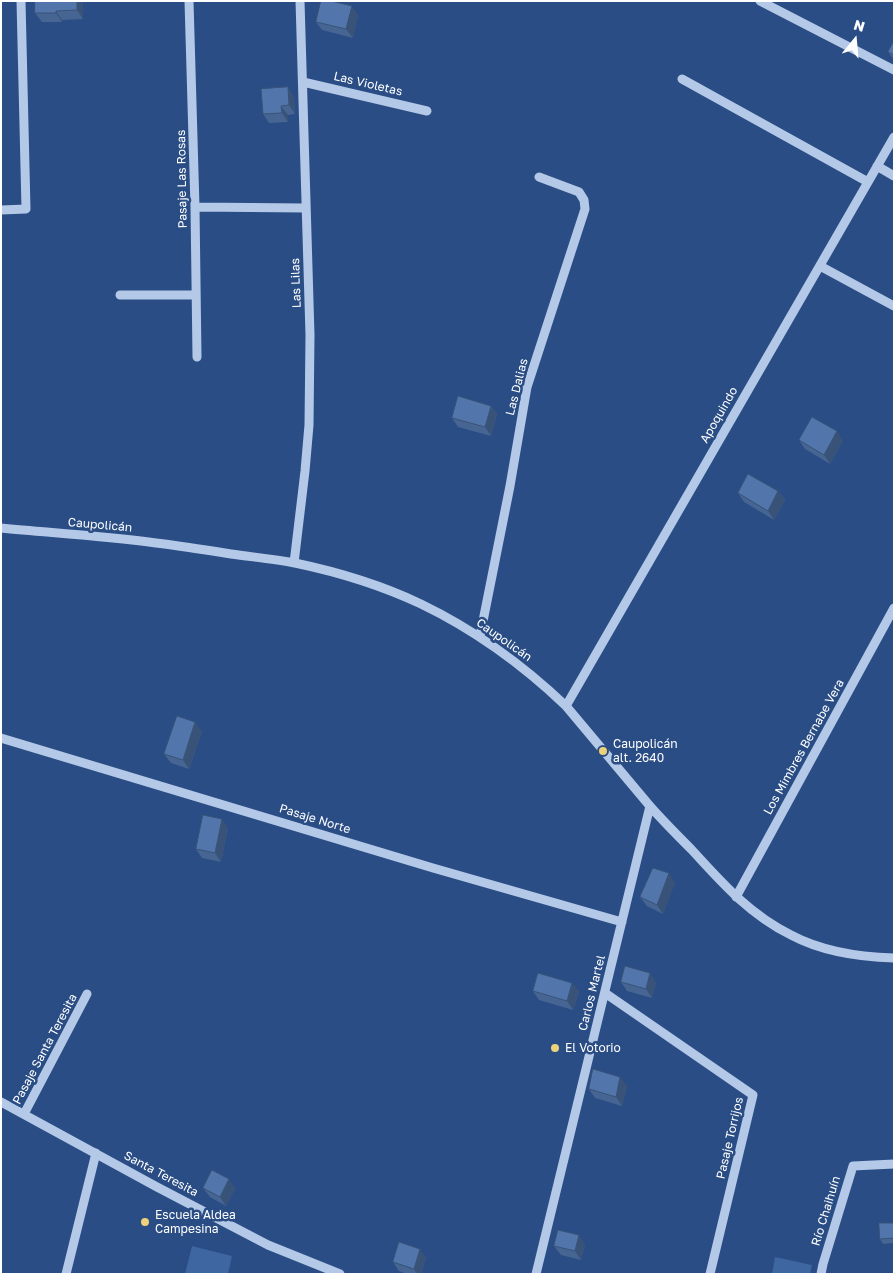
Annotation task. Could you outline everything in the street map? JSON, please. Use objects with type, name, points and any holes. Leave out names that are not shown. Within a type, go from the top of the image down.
[{"type":"street","points":[[1,210],[26,209],[21,1]]},
{"type":"street","name":"Pasaje Las Rosas","points":[[189,1],[197,357]]},
{"type":"street","name":"Las Lilas","points":[[294,563],[306,471],[309,425],[310,335],[300,1]]},
{"type":"street","points":[[760,1],[894,70]]},
{"type":"street","points":[[682,79],[868,182]]},
{"type":"street","name":"Las Violetas","points":[[303,82],[427,111]]},
{"type":"street","name":"Apoquindo","points":[[566,706],[894,137]]},
{"type":"street","points":[[877,166],[894,176]]},
{"type":"street","name":"Las Dalias","points":[[480,636],[528,387],[585,209],[584,200],[579,192],[539,177]]},
{"type":"street","points":[[195,206],[306,208]]},
{"type":"street","points":[[820,266],[894,306]]},
{"type":"street","points":[[120,295],[196,295]]},
{"type":"street","name":"Caupolicán","points":[[1,528],[156,543],[294,563],[335,572],[390,590],[421,604],[480,636],[506,654],[566,706],[650,806],[736,897],[753,912],[792,936],[814,945],[836,952],[894,958]]},
{"type":"street","name":"Los Mimbres Bernabe Vera","points":[[736,897],[894,608]]},
{"type":"street","name":"Pasaje Norte","points":[[1,738],[423,865],[622,922]]},
{"type":"street","name":"Carlos Martel","points":[[536,1274],[650,806]]},
{"type":"street","name":"Pasaje Torrijos","points":[[605,993],[753,1095],[710,1274]]},
{"type":"street","name":"Pasaje Santa Teresita","points":[[24,1114],[87,994]]},
{"type":"street","name":"Santa Teresita","points":[[1,1102],[268,1245],[340,1274]]},
{"type":"street","points":[[66,1274],[96,1153]]},
{"type":"street","name":"Río Chaihuín","points":[[822,1274],[823,1264],[853,1166],[894,1164]]},
{"type":"shaded area","points":[[192,1246],[232,1256],[228,1274],[185,1274]]},
{"type":"shaded area","points":[[775,1257],[812,1265],[810,1274],[772,1274]]},
{"type":"building","points":[[35,1],[77,1],[77,10],[35,13]]},
{"type":"building","points":[[321,1],[331,1],[352,6],[346,29],[316,22]]},
{"type":"building","points":[[894,41],[894,55],[888,52]]},
{"type":"building","points":[[288,87],[289,105],[281,106],[282,113],[263,114],[261,89]]},
{"type":"building","points":[[458,396],[491,406],[485,427],[452,418]]},
{"type":"building","points":[[812,417],[837,431],[824,455],[799,440]]},
{"type":"building","points":[[748,474],[778,491],[768,511],[738,493]]},
{"type":"building","points":[[177,716],[195,722],[183,760],[164,754]]},
{"type":"building","points":[[203,815],[222,819],[215,853],[196,849]]},
{"type":"building","points":[[653,868],[669,873],[657,905],[640,897]]},
{"type":"building","points":[[625,966],[650,973],[646,989],[621,982]]},
{"type":"building","points":[[538,973],[572,983],[567,1001],[533,991]]},
{"type":"building","points":[[593,1069],[620,1077],[616,1097],[589,1089]]},
{"type":"building","points":[[212,1170],[229,1179],[220,1197],[203,1188]]},
{"type":"building","points":[[879,1223],[894,1223],[894,1238],[880,1239]]},
{"type":"building","points":[[558,1230],[579,1235],[575,1251],[554,1246]]},
{"type":"building","points":[[399,1242],[420,1249],[414,1269],[393,1262]]},
{"type":"place","name":"Caupolicán alt. 2640","points":[[603,751]]},
{"type":"place","name":"El Votorio","points":[[555,1048]]},
{"type":"place","name":"Escuela Aldea Campesina","points":[[145,1222]]}]
